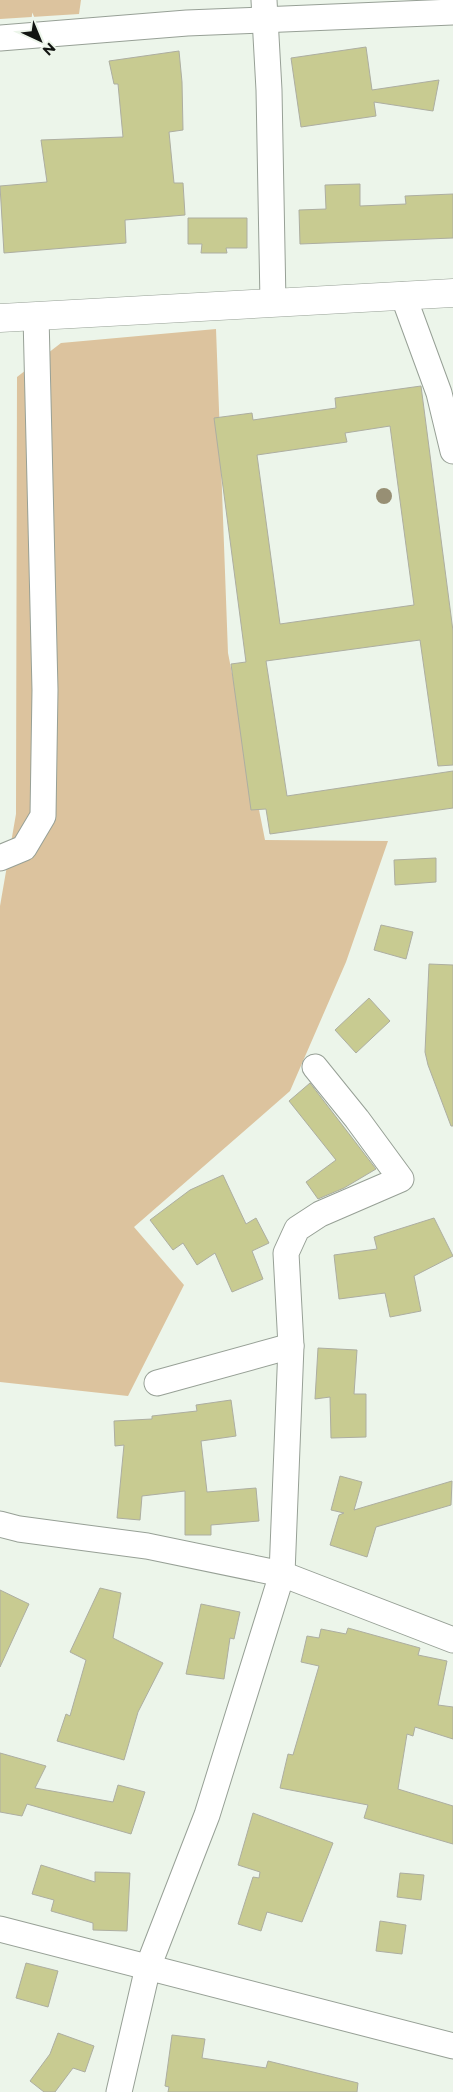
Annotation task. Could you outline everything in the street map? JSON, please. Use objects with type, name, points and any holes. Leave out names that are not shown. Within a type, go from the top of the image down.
[{"type":"highway","points":[[0,318],[453,293]]},
{"type":"street","points":[[0,38],[265,9],[453,12]]},
{"type":"street","points":[[265,9],[272,190],[273,302]]},
{"type":"street","points":[[403,295],[439,393],[453,451]]},
{"type":"street","points":[[0,858],[24,848],[43,816],[45,690],[36,316]]},
{"type":"street","points":[[119,2092],[148,1967],[207,1815],[282,1574],[292,1346],[286,1253],[297,1229],[320,1214],[401,1179],[357,1118],[315,1068]]},
{"type":"street","points":[[157,1383],[292,1346]]},
{"type":"street","points":[[0,1524],[18,1529],[147,1546],[282,1574],[453,1640]]},
{"type":"street","points":[[0,1929],[453,2046]]},
{"type":"shaded area","points":[[0,0],[81,0],[79,14],[0,19]]},
{"type":"shaded area","points":[[216,329],[228,653],[265,840],[388,841],[346,962],[290,1091],[134,1227],[184,1285],[128,1396],[0,1382],[0,906],[16,814],[17,377],[61,343]]},
{"type":"building","points":[[366,47],[372,90],[439,80],[433,111],[374,102],[376,116],[301,127],[291,58]]},
{"type":"building","points":[[179,51],[183,130],[169,132],[174,183],[183,183],[185,215],[125,220],[126,243],[4,253],[0,186],[47,182],[41,140],[123,137],[118,84],[114,84],[109,61]]},
{"type":"building","points":[[360,184],[360,206],[406,204],[405,196],[453,194],[453,238],[300,244],[299,210],[326,209],[325,185]]},
{"type":"building","points":[[188,218],[247,218],[247,248],[226,248],[227,253],[201,253],[202,244],[188,244]]},
{"type":"building","points":[[421,386],[453,631],[453,765],[438,766],[420,640],[266,661],[287,796],[453,771],[453,808],[270,834],[266,809],[251,810],[231,664],[246,662],[214,418],[252,413],[253,420],[336,408],[335,398]],"holes":[[[390,426],[414,605],[280,624],[257,455],[347,442],[345,433]]]},
{"type":"building","points":[[436,858],[436,882],[395,885],[394,860]]},
{"type":"building","points":[[381,925],[413,932],[406,959],[374,950]]},
{"type":"building","points":[[429,964],[453,965],[453,1126],[451,1126],[425,1052]]},
{"type":"building","points":[[369,998],[390,1021],[356,1053],[335,1030]]},
{"type":"building","points":[[310,1083],[376,1169],[344,1188],[318,1199],[306,1182],[336,1160],[289,1101]]},
{"type":"building","points":[[223,1175],[246,1224],[256,1218],[269,1243],[252,1251],[263,1279],[232,1292],[215,1253],[197,1265],[183,1243],[173,1250],[150,1220],[190,1190]]},
{"type":"building","points":[[434,1218],[453,1256],[414,1276],[421,1311],[390,1317],[385,1293],[339,1299],[334,1255],[377,1249],[374,1237]]},
{"type":"building","points":[[318,1348],[357,1350],[354,1394],[366,1394],[366,1437],[331,1438],[330,1397],[315,1399]]},
{"type":"building","points":[[231,1400],[236,1436],[201,1441],[207,1492],[256,1488],[259,1521],[211,1525],[211,1535],[185,1535],[185,1491],[142,1496],[140,1520],[117,1518],[124,1445],[115,1446],[114,1421],[152,1419],[152,1416],[197,1411],[196,1405]]},
{"type":"building","points":[[340,1476],[362,1482],[354,1510],[452,1481],[451,1505],[376,1527],[367,1557],[330,1545],[339,1515],[344,1513],[331,1510]]},
{"type":"building","points":[[100,1588],[121,1593],[113,1638],[163,1663],[138,1712],[124,1760],[57,1741],[66,1714],[70,1716],[86,1660],[70,1652]]},
{"type":"building","points":[[0,1590],[29,1604],[0,1667]]},
{"type":"building","points":[[201,1604],[240,1612],[234,1639],[230,1638],[224,1679],[186,1674]]},
{"type":"building","points":[[348,1628],[420,1648],[418,1655],[447,1661],[438,1705],[453,1707],[453,1739],[415,1727],[413,1736],[407,1734],[398,1789],[453,1806],[453,1844],[364,1818],[368,1805],[280,1788],[288,1754],[293,1755],[319,1666],[301,1662],[307,1636],[319,1638],[321,1629],[346,1634]]},
{"type":"building","points":[[0,1753],[46,1766],[35,1788],[113,1802],[118,1785],[145,1792],[131,1834],[27,1804],[22,1816],[0,1812]]},
{"type":"building","points":[[253,1813],[333,1843],[302,1922],[267,1912],[261,1931],[238,1924],[253,1877],[259,1878],[260,1872],[238,1865]]},
{"type":"building","points":[[41,1865],[95,1882],[95,1872],[130,1873],[127,1931],[93,1930],[93,1923],[51,1911],[54,1900],[32,1894]]},
{"type":"building","points":[[400,1873],[424,1875],[421,1900],[397,1897]]},
{"type":"building","points":[[380,1921],[406,1925],[402,1954],[376,1951]]},
{"type":"building","points":[[26,1963],[58,1971],[48,2007],[16,1998]]},
{"type":"building","points":[[58,2033],[94,2046],[85,2072],[73,2068],[55,2092],[44,2092],[30,2081],[50,2054]]},
{"type":"building","points":[[172,2035],[205,2039],[202,2058],[266,2068],[268,2061],[358,2083],[357,2092],[168,2092],[169,2087],[165,2086]]}]
